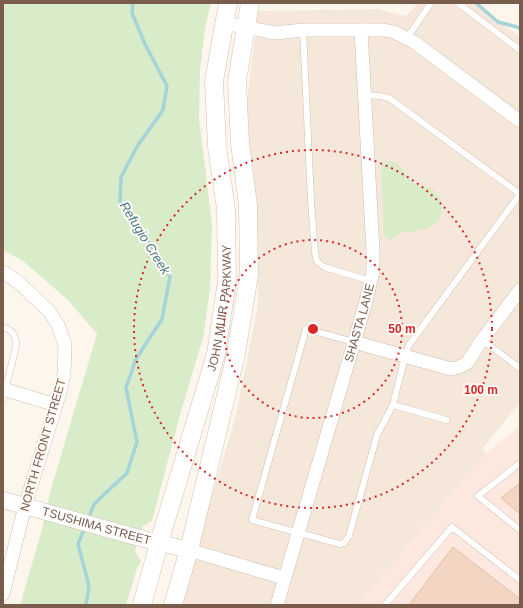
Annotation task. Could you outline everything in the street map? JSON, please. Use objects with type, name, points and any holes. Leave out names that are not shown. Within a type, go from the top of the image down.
[{"type":"main road","name":"JOHN MUIR PARKWAY","points":[[142,605],[159,543],[216,354],[227,281],[226,209],[217,147],[214,81],[228,3]]},
{"type":"main road","name":"JOHN MUIR PARKWAY","points":[[173,605],[189,550],[236,354],[249,275],[248,205],[240,144],[237,81],[250,3]]},
{"type":"street","points":[[224,24],[275,33],[303,30],[384,30],[394,32],[407,38],[520,121]]},
{"type":"street","name":"SHASTA LANE","points":[[277,605],[373,272],[361,30]]},
{"type":"street","name":"NORTH FRONT STREET","points":[[3,272],[18,282],[49,311],[58,325],[65,345],[64,374],[25,506],[3,594]]},
{"type":"street","points":[[354,342],[451,369],[459,368],[467,363],[482,340],[520,290]]},
{"type":"street","points":[[4,392],[56,405]]},
{"type":"street","name":"TSUSHIMA STREET","points":[[3,500],[136,537],[189,550]]},
{"type":"street","points":[[189,550],[284,578]]},
{"type":"lane","points":[[407,38],[431,3]]},
{"type":"lane","points":[[458,3],[520,50]]},
{"type":"lane","points":[[303,30],[311,201],[317,261],[324,267],[371,281]]},
{"type":"lane","points":[[354,342],[306,329],[252,520],[340,544],[344,543],[349,536],[377,435],[393,405],[409,345],[520,194],[390,98],[365,95]]},
{"type":"lane","points":[[3,327],[13,332],[16,340],[16,348],[4,392]]},
{"type":"lane","points":[[482,340],[520,368]]},
{"type":"lane","points":[[393,405],[447,420]]},
{"type":"lane","points":[[520,463],[478,496],[520,530]]},
{"type":"lane","points":[[385,605],[452,527],[520,580]]},
{"type":"shaded area","points":[[418,3],[475,3],[520,37],[520,402],[483,448],[486,453],[358,605],[179,605],[236,415],[258,305],[258,246],[246,109],[258,11],[377,9],[406,16]]},
{"type":"shaded area","points":[[520,426],[520,605],[358,605],[486,453]]},
{"type":"green space","points":[[3,3],[211,3],[205,28],[200,71],[199,119],[212,226],[210,289],[203,338],[181,411],[152,521],[143,526],[135,551],[141,562],[137,568],[126,605],[20,605],[41,533],[51,489],[97,334],[68,300],[23,261],[3,250]]},
{"type":"green space","points":[[389,161],[399,165],[414,183],[432,189],[437,193],[440,198],[442,209],[439,219],[435,224],[430,227],[417,230],[413,233],[406,232],[397,234],[391,243],[388,238],[384,236],[381,164]]},
{"type":"building","points":[[520,483],[520,514],[501,498]]},
{"type":"building","points":[[453,547],[520,599],[520,605],[409,605]]},
{"type":"waterway","name":"Refugio Creek","points":[[88,520],[94,504],[127,473],[137,442],[126,388],[136,359],[162,319],[170,277],[164,264],[120,202],[121,177],[138,145],[163,110],[167,86],[145,44],[132,13],[133,3]]},
{"type":"waterway","points":[[476,3],[498,22],[520,29]]},
{"type":"waterway","name":"Refugio Creek","points":[[85,527],[78,544],[89,586],[86,605]]}]
